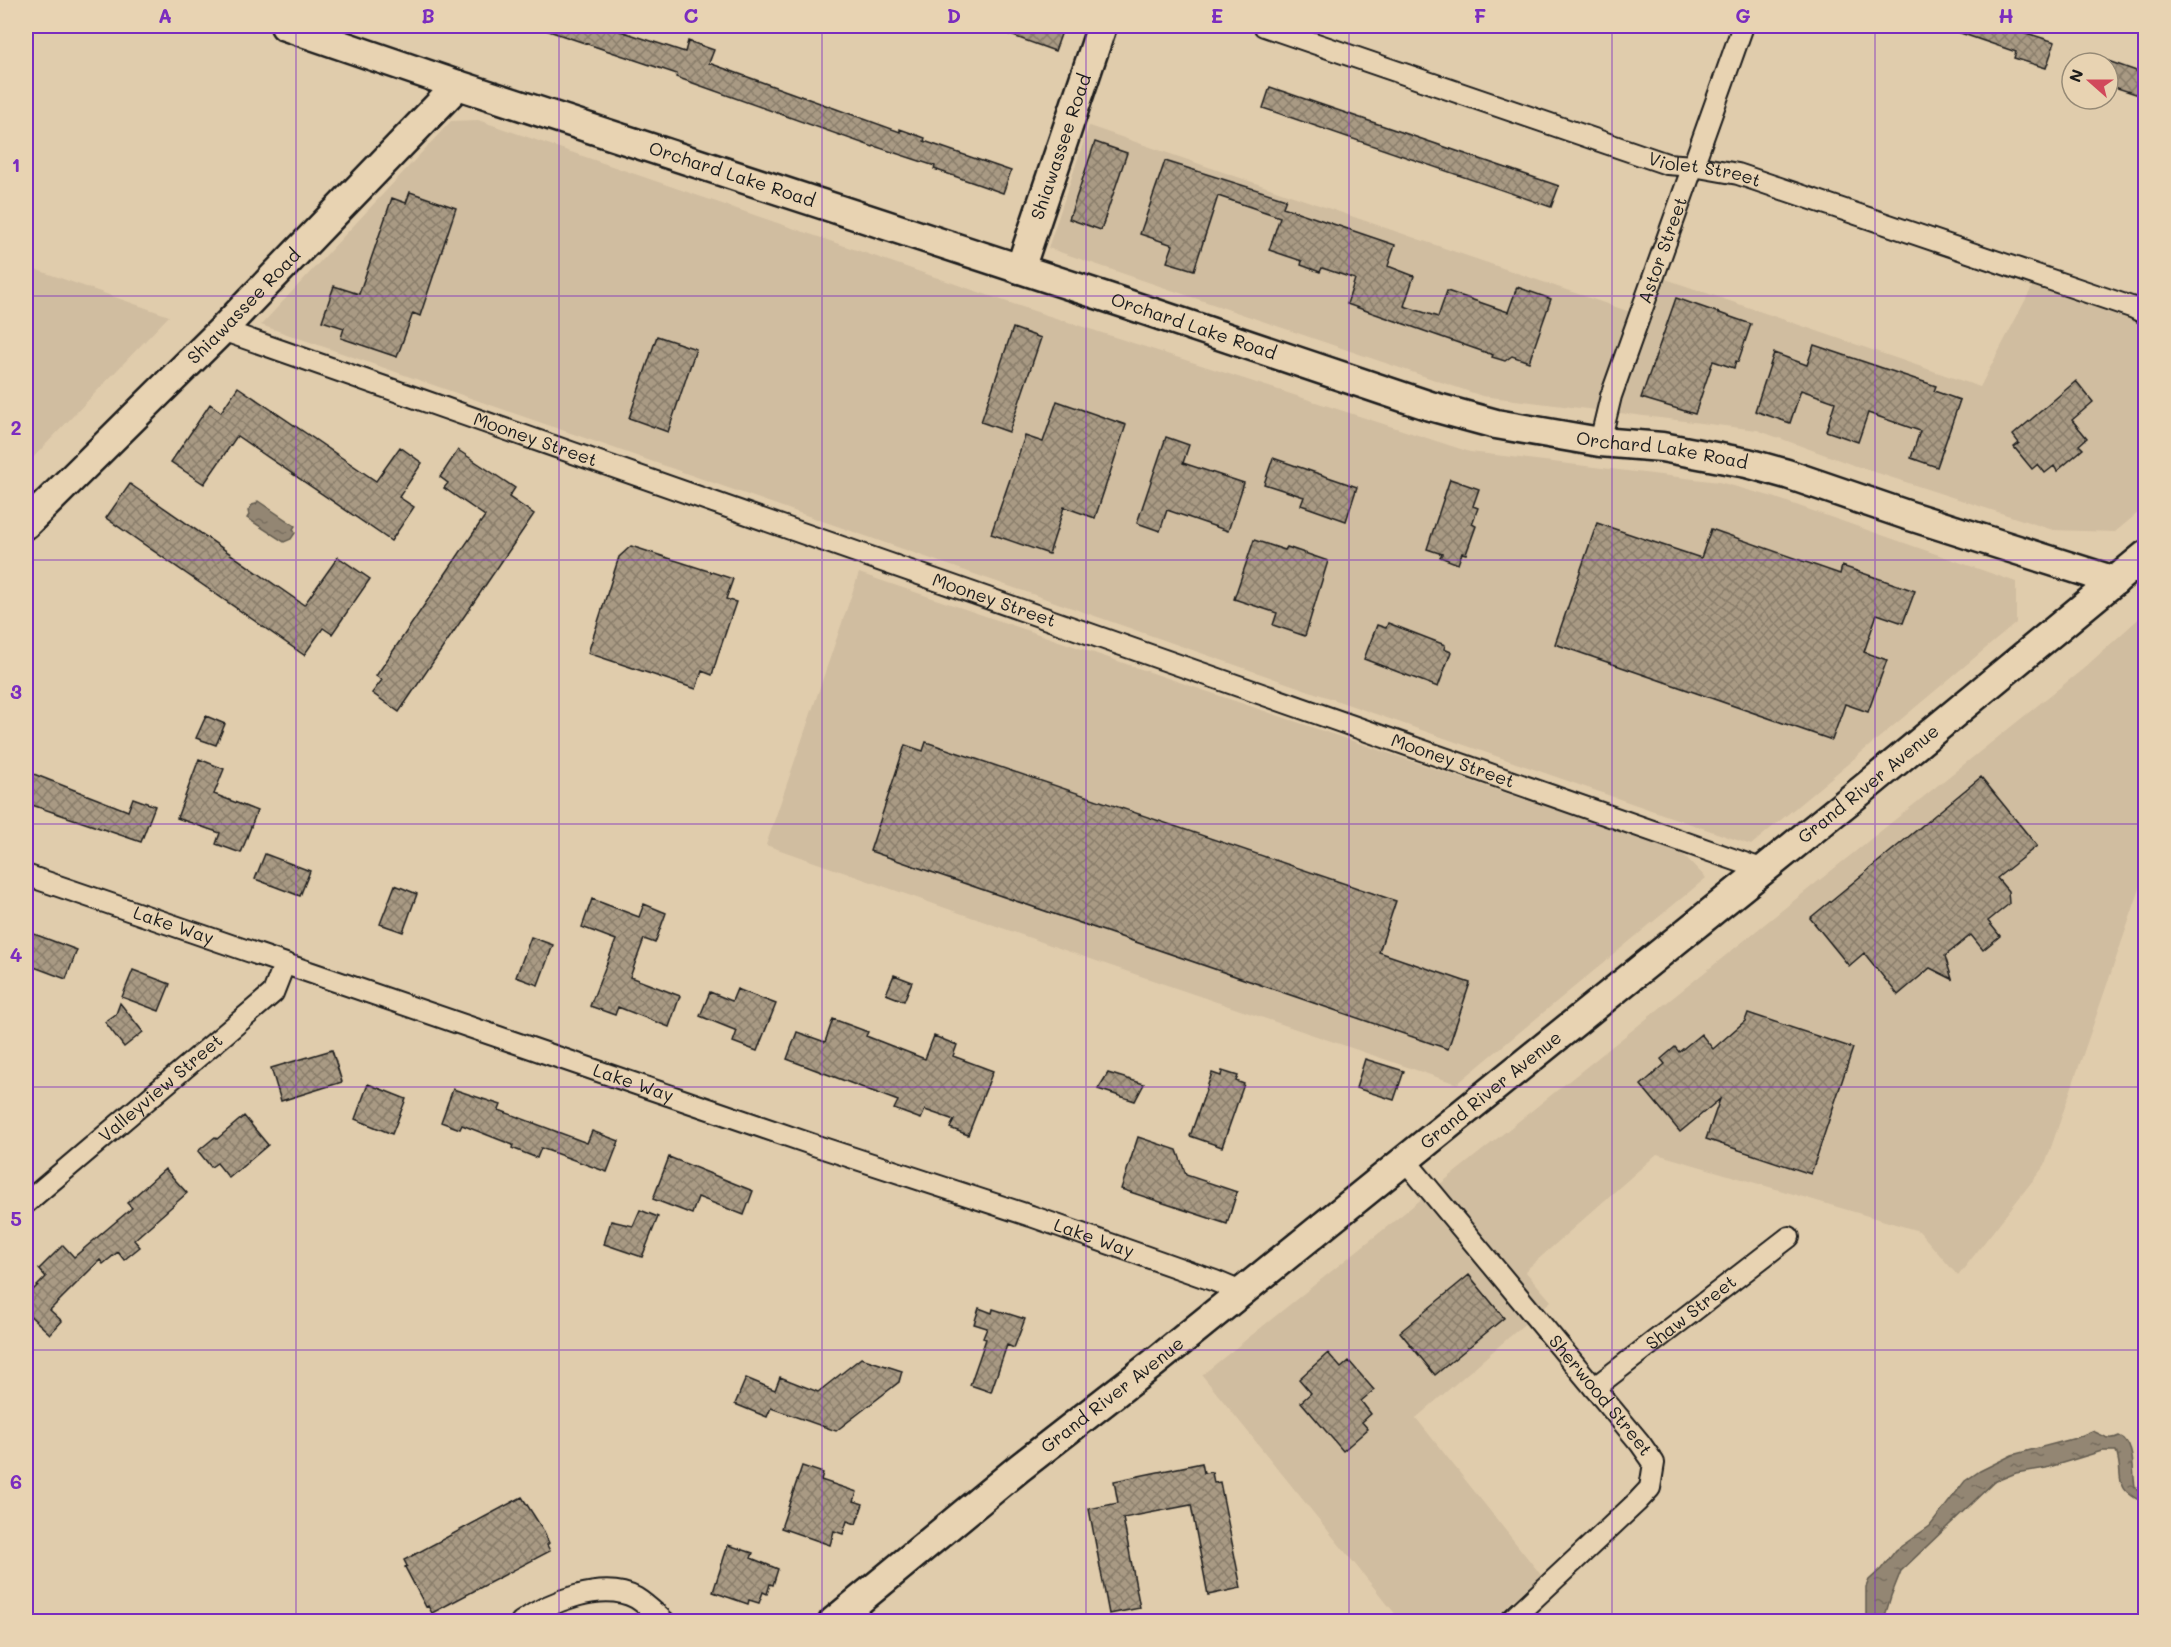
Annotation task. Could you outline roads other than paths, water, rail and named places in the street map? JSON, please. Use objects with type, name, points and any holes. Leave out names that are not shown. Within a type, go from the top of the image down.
[{"type":"main road","name":"Orchard Lake Road","points":[[285,26],[1430,406],[1496,424],[1600,442],[1662,447],[1747,463],[2115,581]]},
{"type":"main road","name":"Shiawassee Road","points":[[1020,269],[1102,26]]},
{"type":"main road","name":"Shiawassee Road","points":[[26,524],[222,330],[458,85]]},
{"type":"main road","name":"Grand River Avenue","points":[[833,1622],[1018,1469],[1764,870],[2145,555]]},
{"type":"street","name":"Violet Street","points":[[1264,26],[1667,164],[1738,174],[2145,314]]},
{"type":"street","name":"Astor Street","points":[[1600,442],[1611,396],[1743,26]]},
{"type":"street","name":"Mooney Street","points":[[222,330],[1764,870]]},
{"type":"street","name":"Lake Way","points":[[26,875],[809,1144],[1031,1216],[1241,1292]]},
{"type":"street","name":"Valleyview Street","points":[[26,1203],[273,993],[284,965]]},
{"type":"street","name":"Sherwood Street","points":[[1405,1160],[1640,1443],[1654,1463],[1650,1488],[1509,1622]]},
{"type":"street","name":"Shaw Street","points":[[1594,1388],[1789,1237]]},
{"type":"street","points":[[521,1622],[562,1599],[595,1593],[619,1592],[636,1598],[665,1622]]},
{"type":"water","points":[[258,501],[295,526],[293,529],[295,533],[291,539],[284,542],[247,518],[248,511]]},
{"type":"water","points":[[2092,1431],[2109,1438],[2119,1436],[2128,1445],[2131,1451],[2135,1486],[2145,1495],[2145,1504],[2123,1487],[2116,1451],[2102,1451],[2046,1468],[2016,1473],[1994,1482],[1901,1571],[1891,1596],[1885,1621],[1866,1621],[1866,1587],[1869,1580],[1896,1550],[1930,1526],[1965,1481],[2012,1455],[2076,1438]]}]
